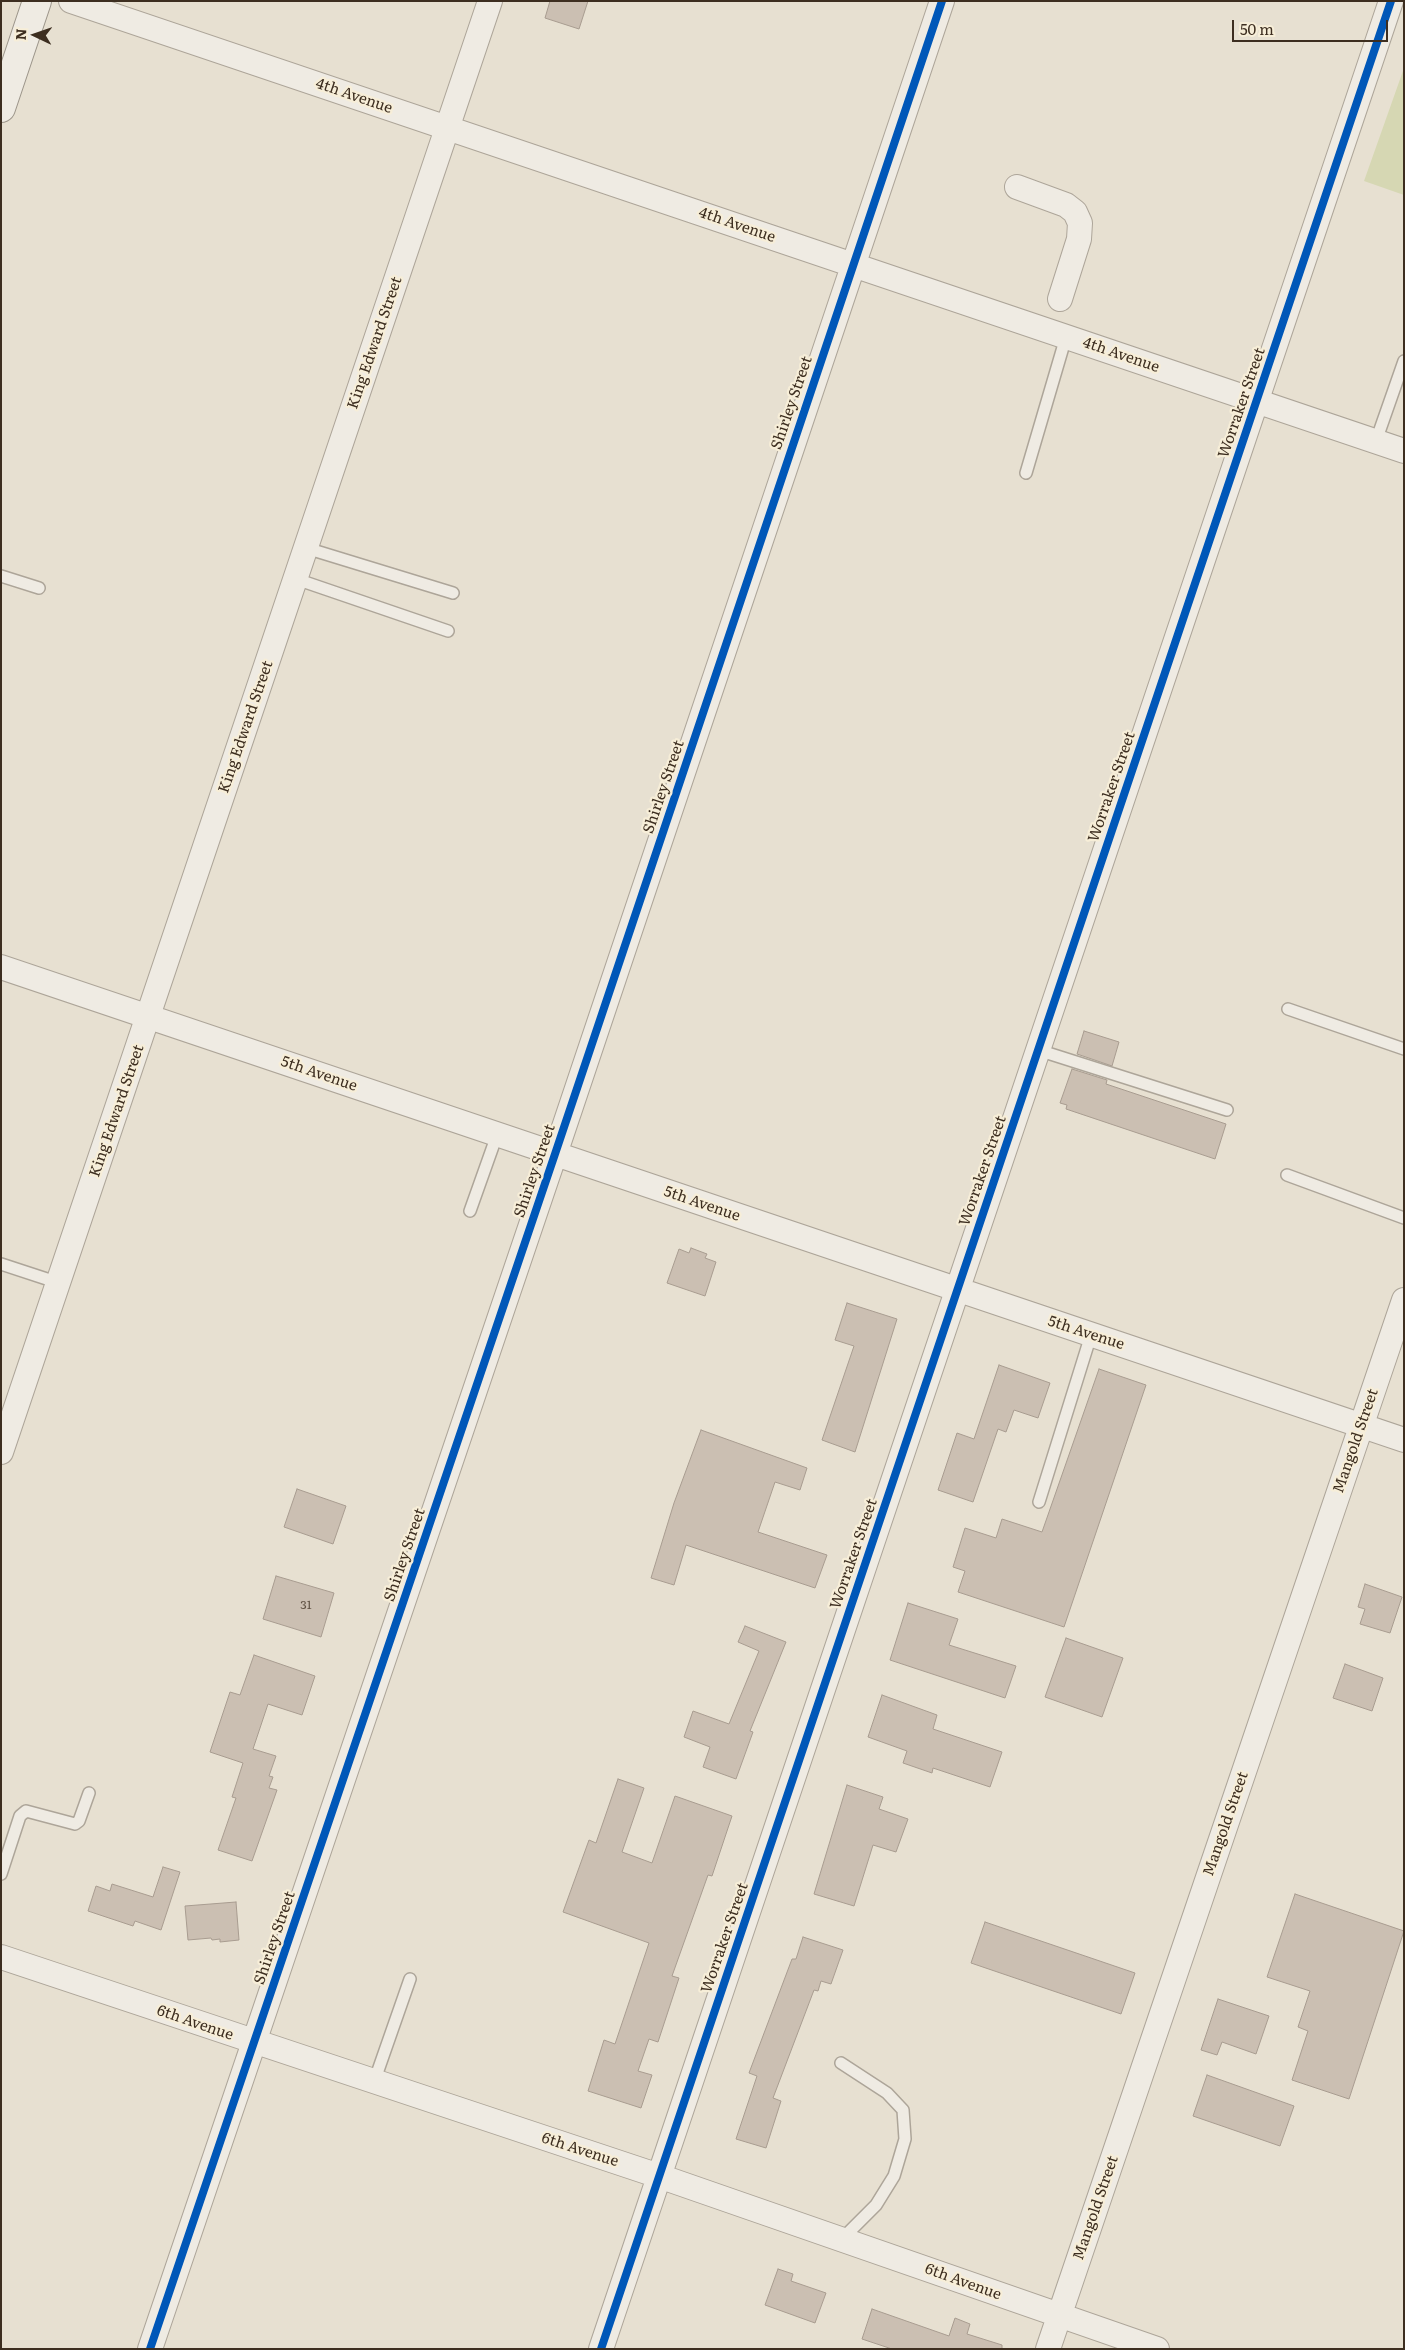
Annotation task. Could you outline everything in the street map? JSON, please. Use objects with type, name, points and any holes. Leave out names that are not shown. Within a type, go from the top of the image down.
[{"type":"street","points":[[1,108],[37,1]]},
{"type":"street","name":"4th Avenue","points":[[71,1],[1404,450]]},
{"type":"street","name":"King Edward Street","points":[[1,1452],[490,1]]},
{"type":"street","name":"Shirley Street","points":[[150,2349],[555,1154],[942,1]]},
{"type":"street","name":"Worraker Street","points":[[601,2349],[1391,1]]},
{"type":"street","points":[[1017,187],[1066,205],[1075,212],[1080,223],[1079,239],[1060,299]]},
{"type":"street","name":"5th Avenue","points":[[1,967],[1404,1440]]},
{"type":"street","name":"Mangold Street","points":[[1048,2349],[1404,1300]]},
{"type":"street","name":"6th Avenue","points":[[1,1957],[659,2176],[1157,2349]]},
{"type":"lane","points":[[1026,473],[1066,337]]},
{"type":"lane","points":[[1376,441],[1404,361]]},
{"type":"lane","points":[[306,548],[454,593]]},
{"type":"lane","points":[[1,576],[39,588]]},
{"type":"lane","points":[[296,579],[448,631]]},
{"type":"lane","points":[[1288,1009],[1404,1050]]},
{"type":"lane","points":[[1038,1050],[1227,1110]]},
{"type":"lane","points":[[470,1212],[498,1135]]},
{"type":"lane","points":[[1287,1175],[1404,1218]]},
{"type":"lane","points":[[1,1264],[59,1283]]},
{"type":"lane","points":[[1038,1502],[1091,1335]]},
{"type":"lane","points":[[1,1874],[20,1816],[26,1811],[75,1824],[79,1821],[89,1793]]},
{"type":"lane","points":[[374,2082],[410,1979]]},
{"type":"lane","points":[[842,2063],[887,2094],[903,2110],[905,2139],[894,2176],[876,2205],[842,2239]]},
{"type":"green space","points":[[1404,68],[1404,195],[1364,181]]},
{"type":"building","points":[[550,1],[588,1],[579,29],[545,18]]},
{"type":"building","points":[[1084,1031],[1119,1042],[1112,1066],[1077,1054]]},
{"type":"building","points":[[1072,1069],[1107,1080],[1106,1084],[1226,1124],[1215,1159],[1066,1109],[1067,1105],[1060,1103]]},
{"type":"building","points":[[691,1248],[707,1254],[705,1258],[716,1262],[705,1296],[667,1283],[679,1249],[689,1253]]},
{"type":"building","points":[[847,1303],[897,1319],[855,1452],[822,1440],[854,1346],[835,1340]]},
{"type":"building","points":[[999,1365],[1050,1383],[1038,1418],[1014,1410],[1006,1432],[998,1429],[973,1502],[938,1490],[957,1433],[974,1439]]},
{"type":"building","points":[[1099,1369],[1146,1385],[1064,1627],[958,1592],[965,1571],[953,1567],[965,1528],[996,1538],[1002,1519],[1042,1532]]},
{"type":"building","points":[[701,1430],[807,1468],[800,1490],[775,1482],[758,1532],[827,1555],[815,1588],[686,1545],[674,1585],[651,1578],[674,1503]]},
{"type":"building","points":[[297,1489],[346,1506],[333,1544],[284,1527]]},
{"type":"building","points":[[276,1576],[334,1593],[321,1637],[263,1619]]},
{"type":"building","points":[[1365,1584],[1402,1597],[1390,1633],[1360,1624],[1365,1609],[1358,1607]]},
{"type":"building","points":[[908,1603],[958,1619],[949,1645],[1016,1666],[1005,1698],[890,1660]]},
{"type":"building","points":[[745,1626],[786,1642],[750,1731],[753,1732],[736,1779],[703,1767],[710,1747],[684,1737],[693,1711],[729,1724],[759,1651],[738,1642]]},
{"type":"building","points":[[1066,1638],[1123,1658],[1102,1717],[1045,1697]]},
{"type":"building","points":[[254,1655],[315,1676],[302,1715],[268,1704],[253,1749],[276,1756],[269,1776],[273,1777],[269,1788],[277,1790],[252,1861],[218,1850],[236,1798],[232,1797],[243,1763],[210,1752],[230,1692],[240,1695]]},
{"type":"building","points":[[1345,1664],[1383,1678],[1372,1711],[1333,1698]]},
{"type":"building","points":[[882,1695],[937,1715],[933,1729],[1002,1752],[990,1787],[933,1768],[932,1773],[903,1763],[907,1751],[868,1737]]},
{"type":"building","points":[[618,1779],[644,1788],[622,1852],[652,1863],[675,1796],[732,1816],[712,1876],[708,1875],[672,1976],[679,1978],[658,2042],[649,2039],[638,2071],[652,2075],[641,2108],[588,2091],[604,2040],[615,2044],[649,1943],[563,1912],[589,1840],[596,1843]]},
{"type":"building","points":[[847,1785],[883,1797],[879,1809],[908,1819],[896,1852],[873,1845],[854,1906],[814,1894]]},
{"type":"building","points":[[163,1867],[180,1872],[161,1930],[135,1921],[133,1926],[88,1911],[96,1886],[110,1891],[112,1884],[153,1897]]},
{"type":"building","points":[[1295,1894],[1404,1931],[1349,2099],[1292,2080],[1308,2031],[1298,2027],[1310,1991],[1267,1977]]},
{"type":"building","points":[[236,1902],[239,1940],[220,1942],[220,1939],[212,1940],[211,1938],[188,1940],[185,1906]]},
{"type":"building","points":[[985,1922],[1135,1973],[1121,2014],[971,1963]]},
{"type":"building","points":[[803,1937],[843,1950],[831,1984],[821,1981],[818,1991],[814,1990],[773,2098],[781,2101],[766,2148],[736,2139],[757,2076],[749,2073],[792,1959],[796,1959]]},
{"type":"building","points":[[1218,1999],[1269,2016],[1256,2054],[1222,2042],[1217,2055],[1201,2050]]},
{"type":"building","points":[[1207,2075],[1294,2106],[1280,2146],[1193,2116]]},
{"type":"building","points":[[778,2269],[793,2274],[791,2281],[826,2293],[815,2323],[765,2305]]},
{"type":"building","points":[[872,2309],[949,2336],[955,2318],[970,2324],[967,2334],[1002,2345],[1002,2349],[892,2349],[862,2339]]},
{"type":"cycle path","points":[[150,2349],[555,1154],[942,1]]},
{"type":"cycle path","points":[[601,2349],[1391,1]]}]
